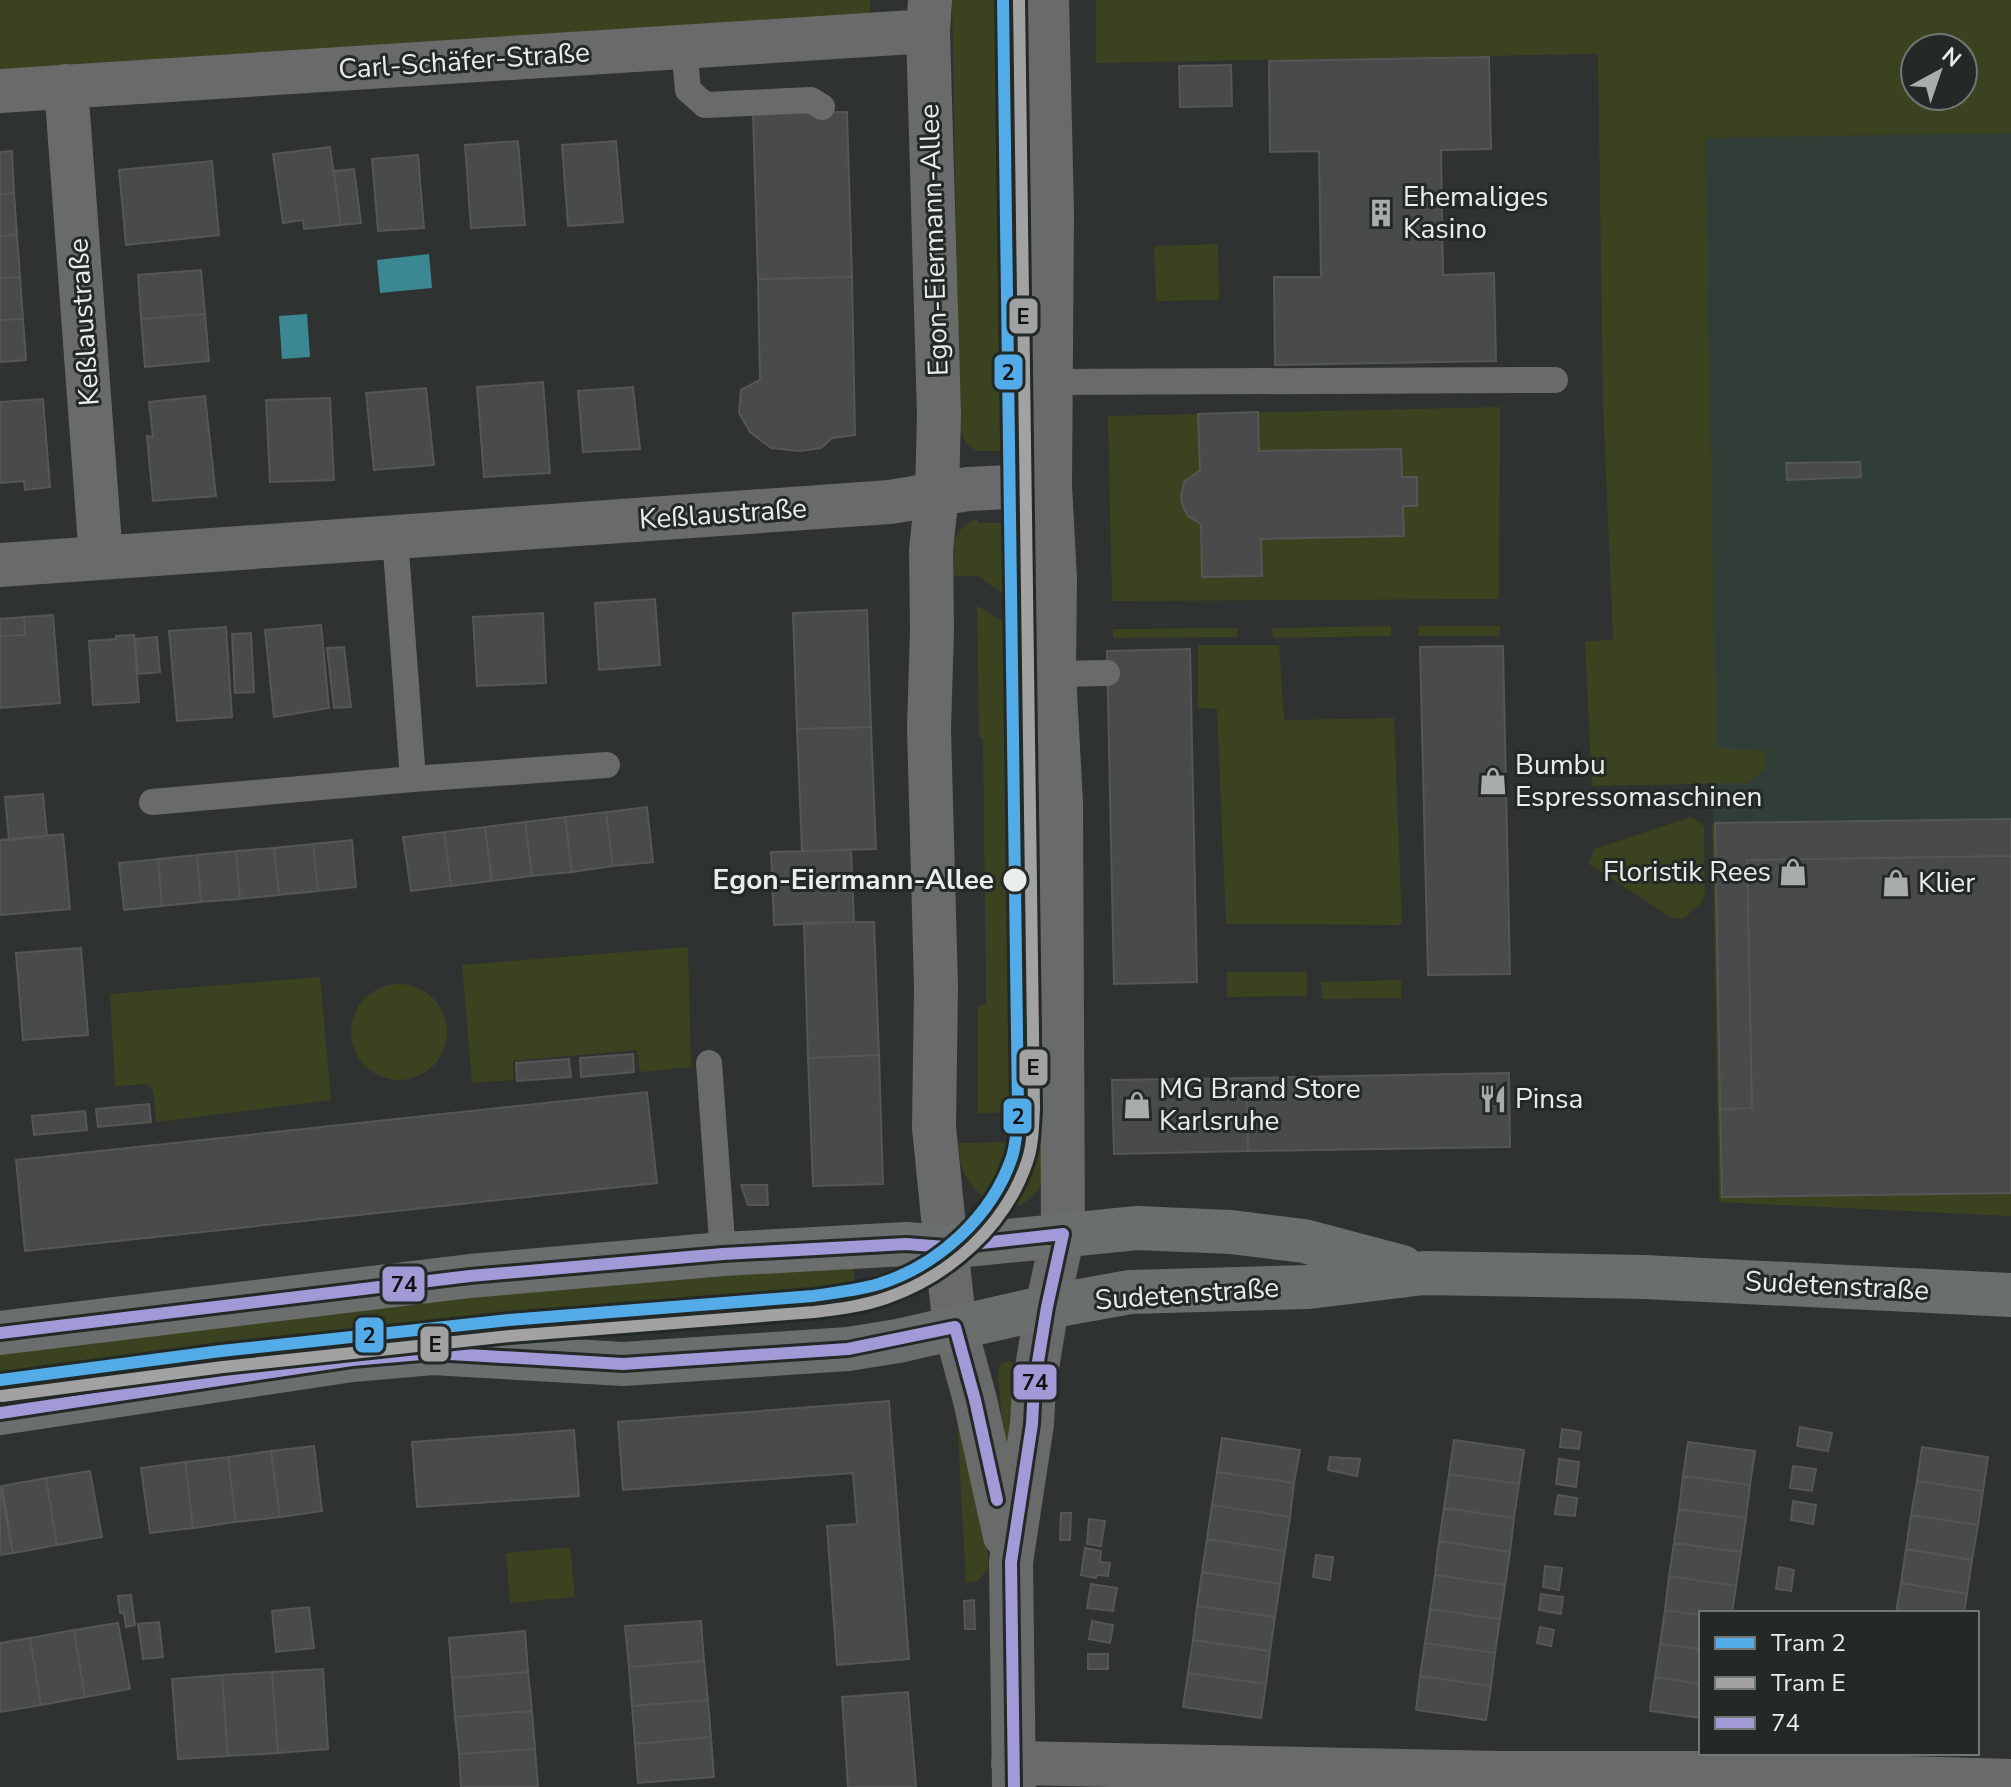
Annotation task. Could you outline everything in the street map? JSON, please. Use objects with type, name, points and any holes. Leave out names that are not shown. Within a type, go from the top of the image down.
[{"type":"main road","name":"Sudetenstraße","points":[[0,1333],[470,1276],[723,1254],[906,1244],[946,1247],[1137,1228],[1246,1234],[1304,1241],[1424,1273]]},
{"type":"main road","name":"Sudetenstraße","points":[[0,1413],[352,1360],[419,1354],[623,1364],[848,1349],[1130,1292],[1309,1287],[1424,1273],[1644,1277],[2011,1295]]},
{"type":"street","points":[[1047,0],[1052,211],[1050,485],[1055,579],[1054,674],[1061,803],[1063,1234],[1047,1307],[1011,1562],[1014,1775],[1471,1780],[1730,1773],[2011,1781]]},
{"type":"street","name":"Carl-Schäfer-Straße","points":[[0,91],[684,47],[929,15]]},
{"type":"street","name":"Egon-Eiermann-Allee","points":[[929,15],[939,415],[937,493],[931,550],[929,728],[936,987],[934,1127],[955,1327],[975,1400],[1011,1562]]},
{"type":"street","name":"Keßlaustraße","points":[[66,86],[101,558]]},
{"type":"street","name":"Keßlaustraße","points":[[0,565],[890,502],[968,489],[1050,485]]},
{"type":"lane","points":[[684,47],[688,90],[705,105],[811,100],[822,107]]},
{"type":"lane","points":[[1049,382],[1555,380]]},
{"type":"lane","points":[[395,537],[413,779]]},
{"type":"lane","points":[[1054,674],[1107,673]]},
{"type":"lane","points":[[152,802],[607,765]]},
{"type":"lane","points":[[709,1063],[723,1254]]},
{"type":"shaded area","points":[[2011,133],[2011,1216],[1719,1202],[1704,138]]},
{"type":"green space","points":[[0,0],[870,0],[871,20],[0,74]]},
{"type":"green space","points":[[952,0],[1034,0],[1036,433],[1017,454],[1016,451],[976,451],[966,443],[960,431]]},
{"type":"green space","points":[[1096,0],[2011,0],[2011,133],[1705,138],[1716,748],[1766,751],[1766,769],[1748,783],[1592,786],[1585,642],[1613,639],[1603,403],[1598,54],[1096,63]]},
{"type":"green space","points":[[1218,244],[1219,300],[1156,301],[1154,246]]},
{"type":"green space","points":[[1500,407],[1499,599],[1112,601],[1108,416]]},
{"type":"green space","points":[[1022,518],[1030,524],[1045,568],[1024,569],[1024,609],[978,576],[950,576],[954,542],[962,528],[978,519],[978,523],[1021,523]]},
{"type":"green space","points":[[977,605],[1025,637],[1027,1005],[1034,1006],[1035,1112],[978,1113],[978,1006],[986,1005],[983,738],[979,737]]},
{"type":"green space","points":[[1391,626],[1391,636],[1273,638],[1272,628]]},
{"type":"green space","points":[[1418,626],[1500,626],[1500,636],[1418,636]]},
{"type":"green space","points":[[1238,628],[1237,637],[1113,638],[1113,629]]},
{"type":"green space","points":[[1198,645],[1279,645],[1284,720],[1394,718],[1402,925],[1226,924],[1217,709],[1198,708]]},
{"type":"green space","points":[[1691,817],[1704,826],[1705,893],[1701,903],[1683,919],[1672,918],[1589,864],[1594,849]]},
{"type":"green space","points":[[1715,823],[1722,1197],[2011,1193],[2011,1216],[1719,1202],[1712,824]]},
{"type":"green space","points":[[688,947],[691,1067],[640,1072],[637,1050],[513,1061],[513,1080],[472,1083],[462,965]]},
{"type":"green space","points":[[1227,972],[1307,972],[1307,996],[1227,997]]},
{"type":"green space","points":[[320,977],[331,1100],[156,1122],[153,1090],[147,1084],[115,1086],[110,994]]},
{"type":"green space","points":[[1401,980],[1401,998],[1322,999],[1321,982]]},
{"type":"green space","points":[[399,984],[417,988],[433,998],[443,1014],[447,1032],[443,1050],[433,1066],[417,1076],[399,1080],[381,1076],[365,1066],[355,1050],[351,1032],[355,1014],[365,998],[381,988]]},
{"type":"green space","points":[[1055,1141],[1045,1176],[1034,1195],[1015,1207],[1001,1210],[970,1182],[962,1165],[958,1143]]},
{"type":"green space","points":[[853,1262],[857,1315],[571,1338],[466,1337],[0,1391],[0,1348],[111,1330]]},
{"type":"green space","points":[[1008,1361],[1014,1363],[1017,1369],[1017,1460],[1005,1461],[998,1371],[1001,1364]]},
{"type":"green space","points":[[957,1419],[976,1458],[989,1567],[978,1581],[966,1583]]},
{"type":"green space","points":[[570,1547],[575,1597],[510,1603],[506,1553]]},
{"type":"water","points":[[429,254],[432,288],[380,293],[377,260]]},
{"type":"water","points":[[307,314],[310,357],[282,359],[279,316]]},
{"type":"building","name":"Ehemaliges Kasino","points":[[1489,57],[1491,149],[1441,150],[1443,275],[1494,273],[1496,361],[1275,365],[1274,277],[1321,277],[1319,151],[1270,152],[1269,61]]},
{"type":"building","points":[[1231,65],[1232,106],[1180,107],[1179,66]]},
{"type":"building","points":[[847,112],[852,277],[758,279],[753,114]]},
{"type":"building","points":[[518,141],[525,225],[471,228],[465,145]]},
{"type":"building","points":[[616,141],[623,222],[568,226],[562,145]]},
{"type":"building","points":[[330,147],[341,225],[304,229],[303,220],[283,223],[273,154]]},
{"type":"building","points":[[12,151],[14,193],[0,194],[0,152]]},
{"type":"building","points":[[418,155],[424,228],[378,231],[372,159]]},
{"type":"building","points":[[212,161],[219,235],[126,245],[119,170]]},
{"type":"building","points":[[354,169],[361,223],[341,225],[334,171]]},
{"type":"building","points":[[14,193],[17,235],[0,236],[0,194]]},
{"type":"building","points":[[17,235],[20,277],[0,278],[0,236]]},
{"type":"building","points":[[201,270],[205,314],[141,319],[138,275]]},
{"type":"building","points":[[20,277],[23,319],[0,320],[0,278]]},
{"type":"building","points":[[852,277],[855,435],[832,438],[821,448],[800,451],[771,448],[750,432],[739,413],[741,390],[760,380],[758,279]]},
{"type":"building","points":[[205,314],[209,361],[145,367],[141,319]]},
{"type":"building","points":[[23,319],[26,360],[0,362],[0,320]]},
{"type":"building","points":[[543,382],[550,473],[484,477],[477,387]]},
{"type":"building","points":[[633,387],[640,449],[583,452],[578,391]]},
{"type":"building","points":[[426,388],[434,465],[374,470],[366,393]]},
{"type":"building","points":[[205,396],[216,496],[153,501],[147,436],[153,437],[149,402]]},
{"type":"building","points":[[330,398],[334,480],[270,482],[266,400]]},
{"type":"building","points":[[43,399],[50,487],[25,490],[24,481],[0,483],[0,402]]},
{"type":"building","points":[[1258,412],[1259,451],[1401,449],[1402,477],[1417,477],[1417,506],[1403,506],[1404,536],[1261,539],[1262,576],[1202,577],[1201,524],[1188,516],[1181,497],[1184,482],[1200,470],[1198,414]]},
{"type":"building","points":[[1860,462],[1861,477],[1787,480],[1786,463]]},
{"type":"building","points":[[655,599],[660,665],[599,670],[595,603]]},
{"type":"building","points":[[867,610],[871,727],[797,729],[793,613]]},
{"type":"building","points":[[543,613],[546,683],[477,686],[473,617]]},
{"type":"building","points":[[53,615],[60,703],[0,708],[0,636],[25,635],[24,617]]},
{"type":"building","points":[[24,617],[25,635],[0,636],[0,619]]},
{"type":"building","points":[[321,625],[329,708],[274,717],[265,630]]},
{"type":"building","points":[[226,627],[232,717],[177,721],[169,631]]},
{"type":"building","points":[[251,633],[254,692],[235,693],[232,634]]},
{"type":"building","points":[[134,635],[139,702],[93,705],[89,641]]},
{"type":"building","points":[[157,637],[160,672],[138,674],[135,639]]},
{"type":"building","points":[[1503,646],[1510,974],[1428,975],[1420,647]]},
{"type":"building","points":[[344,647],[351,707],[334,708],[327,648]]},
{"type":"building","points":[[1190,649],[1197,982],[1114,984],[1107,651]]},
{"type":"building","points":[[871,727],[876,849],[802,851],[797,729]]},
{"type":"building","points":[[43,794],[47,836],[9,840],[5,797]]},
{"type":"building","points":[[647,807],[653,862],[613,866],[606,812]]},
{"type":"building","points":[[606,812],[613,866],[572,872],[565,817]]},
{"type":"building","points":[[565,817],[572,872],[532,876],[525,822]]},
{"type":"building","points":[[2011,819],[2011,856],[1747,860],[1752,1108],[1720,1109],[1715,823]]},
{"type":"building","points":[[525,822],[532,876],[492,881],[485,827]]},
{"type":"building","points":[[485,827],[492,881],[451,886],[444,832]]},
{"type":"building","points":[[444,832],[451,886],[411,891],[403,837]]},
{"type":"building","points":[[63,834],[70,909],[0,915],[0,840]]},
{"type":"building","points":[[352,840],[356,887],[318,891],[313,844]]},
{"type":"building","points":[[313,844],[318,891],[279,895],[274,848]]},
{"type":"building","points":[[274,848],[279,895],[240,899],[236,851]]},
{"type":"building","points":[[851,850],[854,922],[774,925],[771,852]]},
{"type":"building","points":[[236,851],[240,899],[201,902],[197,855]]},
{"type":"building","points":[[197,855],[201,902],[162,906],[158,859]]},
{"type":"building","points":[[2011,856],[2011,1193],[1722,1197],[1720,1109],[1752,1108],[1747,860]]},
{"type":"building","points":[[158,859],[162,906],[124,910],[119,863]]},
{"type":"building","points":[[874,922],[879,1055],[808,1058],[804,923]]},
{"type":"building","points":[[81,948],[88,1035],[23,1040],[16,953]]},
{"type":"building","points":[[633,1054],[634,1072],[581,1077],[580,1058]]},
{"type":"building","points":[[879,1055],[883,1184],[813,1186],[808,1058]]},
{"type":"building","points":[[569,1059],[571,1077],[517,1081],[516,1063]]},
{"type":"building","points":[[1509,1073],[1510,1147],[1248,1151],[1246,1078]]},
{"type":"building","points":[[1246,1078],[1248,1151],[1114,1154],[1112,1080]]},
{"type":"building","points":[[647,1092],[657,1183],[25,1251],[16,1160]]},
{"type":"building","points":[[149,1104],[151,1122],[98,1127],[96,1109]]},
{"type":"building","points":[[85,1111],[87,1130],[34,1135],[32,1116]]},
{"type":"building","points":[[741,1185],[767,1185],[768,1205],[748,1205]]},
{"type":"building","points":[[889,1401],[909,1659],[837,1665],[827,1526],[857,1524],[853,1473],[623,1490],[618,1422]]},
{"type":"building","points":[[1800,1427],[1832,1433],[1828,1451],[1797,1446]]},
{"type":"building","points":[[1562,1429],[1581,1432],[1579,1449],[1560,1447]]},
{"type":"building","points":[[574,1430],[579,1496],[417,1507],[412,1442]]},
{"type":"building","points":[[1222,1438],[1300,1450],[1294,1483],[1217,1472]]},
{"type":"building","points":[[1454,1440],[1524,1450],[1519,1484],[1449,1474]]},
{"type":"building","points":[[1688,1442],[1755,1451],[1750,1485],[1683,1476]]},
{"type":"building","points":[[314,1446],[322,1511],[280,1517],[271,1451]]},
{"type":"building","points":[[1922,1447],[1988,1457],[1983,1491],[1917,1481]]},
{"type":"building","points":[[271,1451],[280,1517],[236,1522],[228,1457]]},
{"type":"building","points":[[228,1457],[236,1522],[193,1528],[185,1462]]},
{"type":"building","points":[[1330,1457],[1360,1459],[1357,1476],[1328,1470]]},
{"type":"building","points":[[1559,1459],[1579,1462],[1576,1487],[1556,1484]]},
{"type":"building","points":[[185,1462],[193,1528],[150,1533],[141,1468]]},
{"type":"building","points":[[1793,1466],[1816,1469],[1812,1491],[1790,1488]]},
{"type":"building","points":[[90,1471],[102,1537],[57,1545],[46,1478]]},
{"type":"building","points":[[1217,1472],[1294,1483],[1290,1517],[1212,1505]]},
{"type":"building","points":[[1449,1474],[1519,1484],[1514,1518],[1444,1508]]},
{"type":"building","points":[[1683,1476],[1750,1485],[1746,1518],[1679,1509]]},
{"type":"building","points":[[46,1478],[57,1545],[13,1553],[2,1486]]},
{"type":"building","points":[[1917,1481],[1983,1491],[1978,1525],[1911,1515]]},
{"type":"building","points":[[0,1486],[13,1553],[0,1555]]},
{"type":"building","points":[[1558,1495],[1577,1498],[1575,1516],[1555,1514]]},
{"type":"building","points":[[1793,1501],[1816,1505],[1813,1524],[1791,1520]]},
{"type":"building","points":[[1212,1505],[1290,1517],[1285,1551],[1207,1539]]},
{"type":"building","points":[[1444,1508],[1514,1518],[1510,1552],[1439,1541]]},
{"type":"building","points":[[1679,1509],[1746,1518],[1741,1552],[1674,1543]]},
{"type":"building","points":[[1061,1513],[1071,1513],[1070,1540],[1060,1540]]},
{"type":"building","points":[[1911,1515],[1978,1525],[1972,1560],[1906,1549]]},
{"type":"building","points":[[1089,1519],[1105,1521],[1101,1546],[1087,1544]]},
{"type":"building","points":[[1207,1539],[1285,1551],[1280,1584],[1202,1572]]},
{"type":"building","points":[[1439,1541],[1510,1552],[1505,1585],[1435,1575]]},
{"type":"building","points":[[1674,1543],[1741,1552],[1736,1586],[1669,1576]]},
{"type":"building","points":[[1085,1548],[1101,1551],[1100,1562],[1110,1563],[1108,1576],[1097,1575],[1096,1578],[1081,1575]]},
{"type":"building","points":[[1906,1549],[1972,1560],[1967,1594],[1901,1583]]},
{"type":"building","points":[[1316,1555],[1333,1557],[1330,1580],[1313,1577]]},
{"type":"building","points":[[1545,1566],[1562,1568],[1559,1590],[1543,1587]]},
{"type":"building","points":[[1779,1567],[1794,1570],[1791,1591],[1776,1589]]},
{"type":"building","points":[[1202,1572],[1280,1584],[1275,1617],[1197,1606]]},
{"type":"building","points":[[1435,1575],[1505,1585],[1500,1619],[1430,1609]]},
{"type":"building","points":[[1669,1576],[1736,1586],[1732,1611],[1699,1611],[1699,1615],[1665,1610]]},
{"type":"building","points":[[1901,1583],[1967,1594],[1964,1611],[1896,1611]]},
{"type":"building","points":[[1091,1584],[1117,1588],[1113,1611],[1087,1608]]},
{"type":"building","points":[[1541,1594],[1563,1597],[1561,1614],[1539,1610]]},
{"type":"building","points":[[131,1595],[135,1625],[126,1627],[118,1596]]},
{"type":"building","points":[[974,1600],[975,1629],[965,1629],[964,1601]]},
{"type":"building","points":[[1197,1606],[1275,1617],[1270,1651],[1193,1640]]},
{"type":"building","points":[[309,1607],[314,1648],[276,1652],[272,1611]]},
{"type":"building","points":[[1430,1609],[1500,1619],[1495,1653],[1425,1643]]},
{"type":"building","points":[[1665,1610],[1699,1615],[1699,1649],[1660,1644]]},
{"type":"building","points":[[701,1621],[704,1661],[629,1667],[625,1626]]},
{"type":"building","points":[[1092,1621],[1113,1625],[1110,1643],[1089,1639]]},
{"type":"building","points":[[159,1622],[163,1657],[143,1659],[138,1624]]},
{"type":"building","points":[[118,1623],[130,1689],[85,1697],[74,1630]]},
{"type":"building","points":[[1540,1627],[1554,1630],[1551,1646],[1537,1643]]},
{"type":"building","points":[[74,1630],[85,1697],[41,1705],[30,1638]]},
{"type":"building","points":[[525,1631],[528,1672],[452,1678],[449,1638]]},
{"type":"building","points":[[30,1638],[41,1705],[0,1712],[0,1643]]},
{"type":"building","points":[[1193,1640],[1270,1651],[1266,1684],[1188,1673]]},
{"type":"building","points":[[1425,1643],[1495,1653],[1491,1686],[1420,1676]]},
{"type":"building","points":[[1660,1644],[1699,1649],[1699,1684],[1655,1677]]},
{"type":"building","points":[[1088,1654],[1108,1654],[1108,1669],[1088,1669]]},
{"type":"building","points":[[704,1661],[708,1700],[632,1706],[629,1667]]},
{"type":"building","points":[[323,1669],[328,1749],[278,1753],[272,1672]]},
{"type":"building","points":[[272,1672],[278,1753],[228,1756],[222,1675]]},
{"type":"building","points":[[528,1672],[532,1711],[455,1717],[452,1678]]},
{"type":"building","points":[[1188,1673],[1266,1684],[1261,1718],[1183,1707]]},
{"type":"building","points":[[222,1675],[228,1756],[178,1759],[172,1679]]},
{"type":"building","points":[[1420,1676],[1491,1686],[1486,1720],[1416,1710]]},
{"type":"building","points":[[1655,1677],[1699,1684],[1699,1718],[1650,1711]]},
{"type":"building","points":[[908,1692],[916,1787],[848,1787],[842,1697]]},
{"type":"building","points":[[708,1700],[711,1737],[635,1744],[632,1706]]},
{"type":"building","points":[[532,1711],[535,1749],[459,1754],[455,1717]]},
{"type":"building","points":[[711,1737],[714,1777],[638,1783],[635,1744]]},
{"type":"building","points":[[535,1749],[538,1787],[461,1787],[459,1754]]},
{"type":"tram line","name":"2","points":[[0,1380],[221,1351],[509,1320],[855,1290],[901,1276],[942,1251],[977,1218],[991,1199],[1012,1157],[1018,1108],[1003,0]]},
{"type":"tram line","name":"E","points":[[2,1396],[223,1367],[510,1336],[851,1307],[886,1298],[932,1276],[972,1246],[1005,1207],[1029,1156],[1034,1108],[1019,0]]},
{"type":"transit line","name":"74","points":[[0,1333],[470,1276],[723,1254],[906,1244],[946,1247],[1063,1234],[1034,1386],[1032,1424],[1011,1562],[1014,1787]]},
{"type":"transit line","name":"74","points":[[0,1413],[352,1360],[433,1353],[623,1364],[848,1349],[955,1327],[997,1500]]},
{"type":"place","name":"Ehemaliges Kasino","points":[[1381,213]]},
{"type":"place","name":"Bumbu Espressomaschinen","points":[[1493,781]]},
{"type":"place","name":"Floristik Rees","points":[[1793,872]]},
{"type":"place","name":"Egon-Eiermann-Allee","points":[[1015,880]]},
{"type":"place","name":"Klier","points":[[1896,883]]},
{"type":"place","name":"Pinsa","points":[[1493,1099]]},
{"type":"place","name":"MG Brand Store Karlsruhe","points":[[1137,1105]]}]
